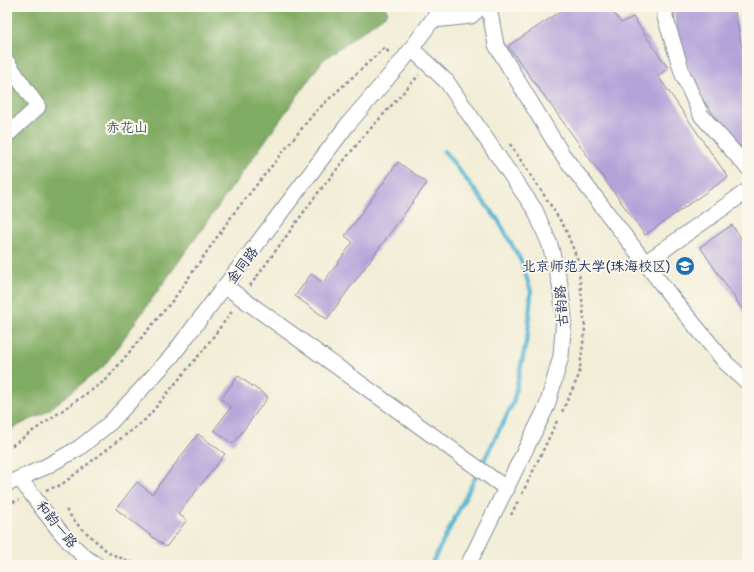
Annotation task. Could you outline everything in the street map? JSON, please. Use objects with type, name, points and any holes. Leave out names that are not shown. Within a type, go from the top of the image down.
[{"type":"street","name":"金同路","points":[[14,482],[79,448],[110,423],[171,357],[348,124],[412,49],[442,7]]},
{"type":"street","points":[[433,20],[472,16],[481,7]]},
{"type":"street","points":[[489,7],[496,45],[562,154],[673,299],[726,363],[747,382]]},
{"type":"street","points":[[666,7],[665,17],[683,75],[701,115],[747,167]]},
{"type":"street","name":"古韵路","points":[[412,49],[447,82],[535,210],[550,245],[560,284],[564,317],[561,356],[547,406],[468,565]]},
{"type":"street","points":[[7,62],[38,106],[7,135]]},
{"type":"street","points":[[645,263],[747,191]]},
{"type":"street","points":[[225,286],[507,489]]},
{"type":"street","name":"和韵一路","points":[[14,482],[89,561],[97,565]]},
{"type":"path","points":[[7,449],[106,380],[173,300],[234,213],[315,112],[384,48]]},
{"type":"path","points":[[506,140],[546,198],[567,235],[578,261],[586,328],[579,375],[544,451],[511,515]]},
{"type":"path","points":[[66,510],[78,525],[109,553],[130,562],[142,565]]},
{"type":"green space","name":"赤花山","points":[[7,7],[385,7],[388,13],[323,60],[104,366],[46,412],[7,431]]},
{"type":"building","points":[[567,7],[610,7],[621,23],[633,17],[668,68],[658,76],[728,177],[645,235],[508,46]]},
{"type":"building","points":[[674,7],[734,7],[742,48],[747,59],[747,152],[729,137],[699,94],[675,34]]},
{"type":"building","points":[[398,162],[427,183],[327,319],[295,296],[311,274],[323,283],[353,242],[345,236]]},
{"type":"building","points":[[732,225],[747,247],[747,312],[745,313],[700,247]]},
{"type":"building","points":[[238,376],[268,397],[233,444],[214,430],[231,407],[221,399]]},
{"type":"building","points":[[198,434],[225,454],[178,514],[187,520],[166,547],[116,509],[137,482],[152,494]]},
{"type":"waterway","points":[[431,565],[513,403],[528,333],[531,291],[521,261],[498,220],[444,151]]},
{"type":"place","name":"北京师范大学(珠海校区)","points":[[685,266]]}]
